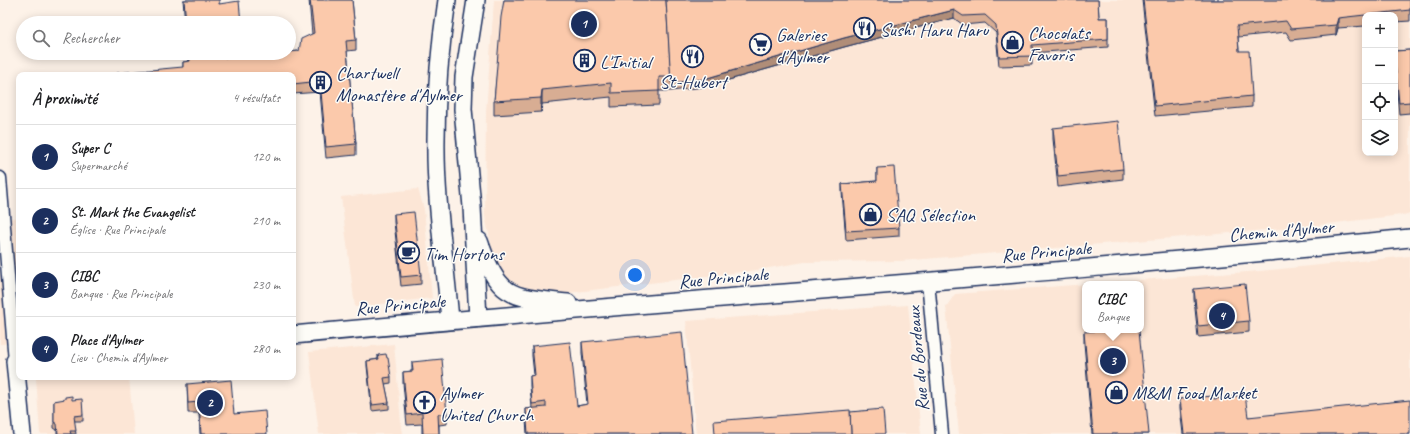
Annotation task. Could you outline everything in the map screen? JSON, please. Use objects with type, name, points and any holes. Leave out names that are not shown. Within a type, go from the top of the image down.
[{"type":"main road","points":[[447,0],[438,82],[436,140],[439,209],[450,320]]},
{"type":"main road","points":[[476,0],[464,77],[463,109],[472,207],[478,318]]},
{"type":"main road","points":[[472,207],[478,239],[486,261],[495,280],[502,287],[518,296],[613,307]]},
{"type":"main road","name":"Chemin d'Aylmer","points":[[1157,263],[1410,238]]},
{"type":"main road","name":"Rue Principale","points":[[296,335],[450,320],[1157,263]]},
{"type":"main road","points":[[11,362],[22,434]]},
{"type":"street","points":[[0,178],[11,362]]},
{"type":"street","name":"Rue du Bordeaux","points":[[928,281],[942,434]]},
{"type":"shaded area","points":[[494,0],[1410,0],[1410,214],[1302,227],[901,261],[805,262],[757,270],[535,297],[497,271],[485,216],[486,112]]},
{"type":"shaded area","points":[[418,189],[424,209],[432,298],[355,307],[341,197]]},
{"type":"shaded area","points":[[0,218],[16,218],[16,343],[0,344]]},
{"type":"shaded area","points":[[1410,256],[1410,434],[959,434],[946,307],[955,294],[1082,284],[1082,333],[1144,333],[1144,281],[1128,281],[1260,271]]},
{"type":"shaded area","points":[[908,305],[921,434],[696,434],[686,321]]},
{"type":"shaded area","points":[[394,344],[402,434],[319,434],[309,352]]},
{"type":"shaded area","points":[[36,380],[129,380],[134,434],[40,434]]},
{"type":"building","points":[[184,0],[219,0],[219,4],[239,1],[240,16],[185,16]]},
{"type":"building","name":"Chartwell Monastère d'Aylmer","points":[[310,0],[352,0],[356,40],[346,41],[356,144],[326,147],[320,81],[296,84],[296,72],[128,72],[183,67],[183,62],[190,60],[296,60],[296,51],[299,51],[301,39],[314,33]]},
{"type":"building","name":"L'Initial","points":[[504,0],[666,0],[671,77],[659,77],[659,91],[611,93],[611,83],[542,90],[541,98],[494,101],[501,17]]},
{"type":"building","name":"Galeries d'Aylmer","points":[[666,0],[1098,0],[1099,18],[1108,18],[1108,39],[1032,45],[1032,56],[999,57],[996,25],[985,15],[963,16],[954,10],[844,38],[704,79],[671,83]]},
{"type":"building","points":[[1143,0],[1410,0],[1410,10],[1392,12],[1362,12],[1362,15],[1338,18],[1336,25],[1291,29],[1286,21],[1237,26],[1239,51],[1249,51],[1252,96],[1155,106]]},
{"type":"building","points":[[1410,50],[1410,102],[1399,103],[1398,51]]},
{"type":"building","points":[[1118,121],[1123,169],[1058,176],[1053,128]]},
{"type":"building","name":"SAQ Sélection","points":[[894,167],[899,228],[846,231],[842,184],[877,181],[877,168]]},
{"type":"building","name":"Tim Hortons","points":[[414,212],[421,275],[401,277],[394,214]]},
{"type":"building","points":[[1245,284],[1249,321],[1198,326],[1194,289]]},
{"type":"building","points":[[682,332],[692,434],[528,434],[526,409],[546,407],[546,402],[532,404],[530,376],[535,375],[532,346],[570,342],[577,406],[588,404],[582,342]]},
{"type":"building","points":[[1084,333],[1139,333],[1149,434],[1093,434]]},
{"type":"building","points":[[386,354],[391,377],[384,378],[389,403],[372,405],[367,361],[379,359],[378,355]]},
{"type":"building","name":"Aylmer United Church","points":[[442,359],[447,414],[438,414],[439,434],[423,434],[422,413],[407,415],[403,372],[413,371],[412,362]]},
{"type":"building","points":[[231,380],[234,414],[265,411],[267,434],[201,434],[199,402],[188,403],[187,384]]},
{"type":"building","points":[[1245,395],[1248,417],[1410,400],[1410,434],[1184,434],[1180,399],[1213,396],[1214,399]]},
{"type":"building","points":[[72,396],[72,400],[82,399],[83,415],[74,416],[76,431],[70,431],[71,434],[58,434],[57,424],[54,422],[54,401]]},
{"type":"building","points":[[883,409],[885,434],[851,434],[850,412]]},
{"type":"building","points":[[850,410],[851,434],[715,434],[714,421]]},
{"type":"place","name":"Super C","points":[[584,24]]},
{"type":"place","name":"Sushi Haru Haru","points":[[865,29]]},
{"type":"place","name":"Chocolats Favoris","points":[[1013,43]]},
{"type":"place","name":"Galeries d'Aylmer","points":[[760,45]]},
{"type":"place","name":"St-Hubert","points":[[693,56]]},
{"type":"place","name":"L'Initial","points":[[584,61]]},
{"type":"place","name":"Chartwell Monastère d'Aylmer","points":[[321,83]]},
{"type":"place","name":"SAQ Sélection","points":[[870,214]]},
{"type":"place","name":"Tim Hortons","points":[[408,253]]},
{"type":"place","name":"Place d'Aylmer","points":[[1222,316]]},
{"type":"place","name":"CIBC","points":[[1113,361]]},
{"type":"place","name":"M&M Food Market","points":[[1116,392]]},
{"type":"place","name":"St. Mark the Evangelist","points":[[210,403]]},
{"type":"place","name":"Aylmer United Church","points":[[425,403]]}]
